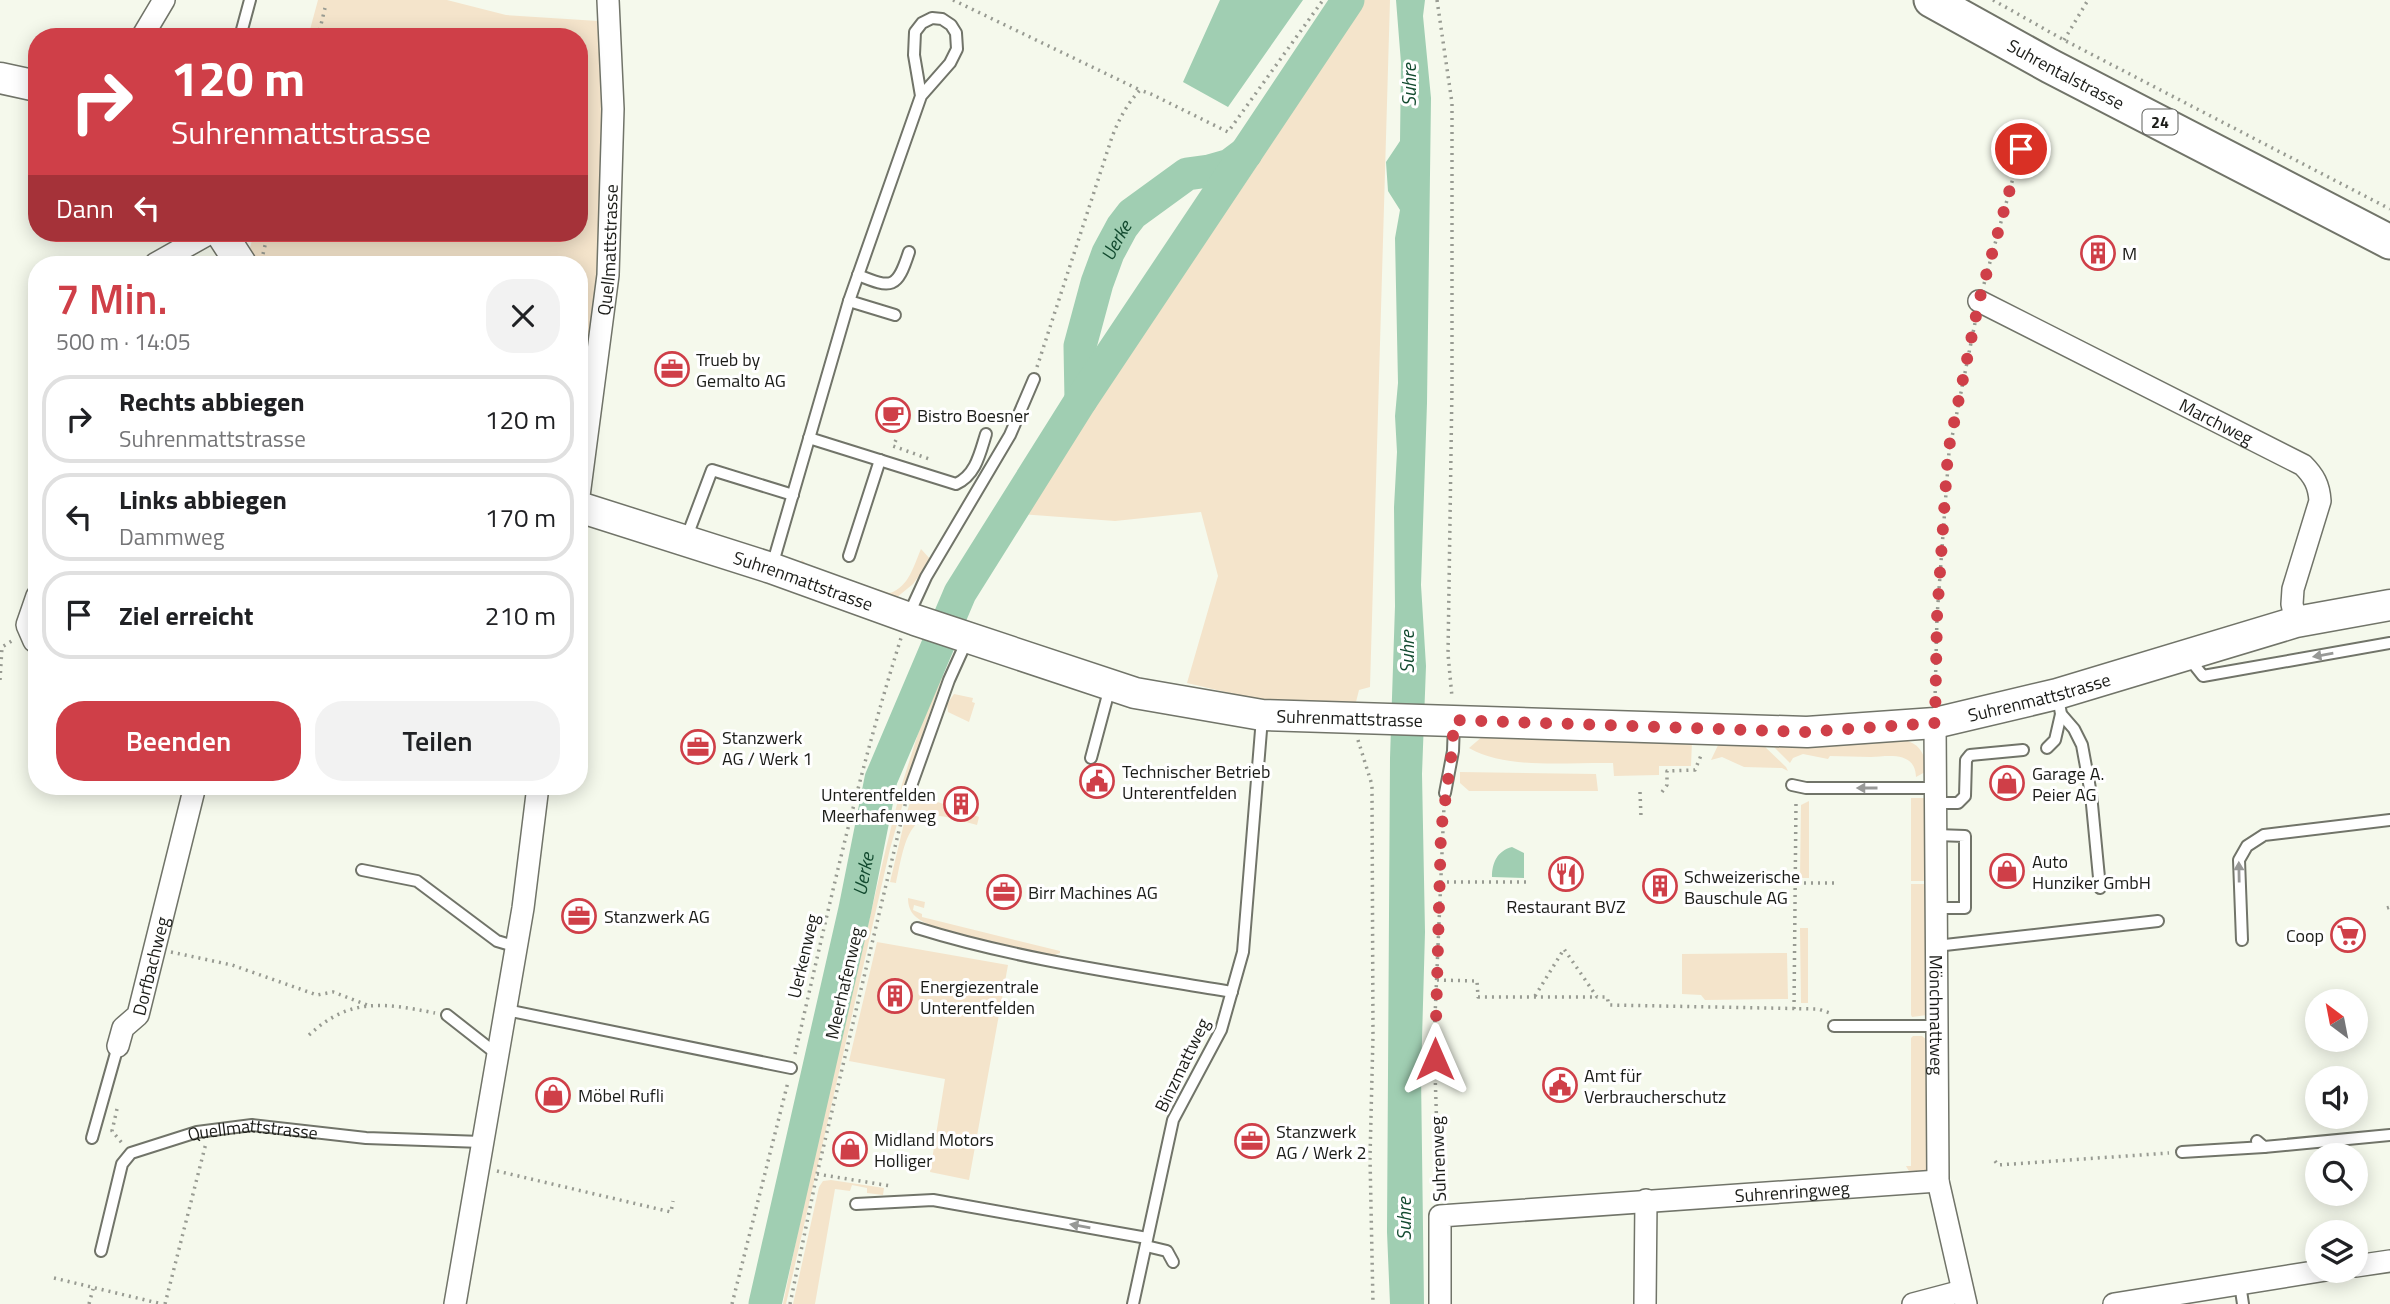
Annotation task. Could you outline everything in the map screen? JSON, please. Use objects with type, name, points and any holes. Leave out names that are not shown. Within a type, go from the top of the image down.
[{"type":"main road","name":"Suhrentalstrasse","points":[[1931,0],[2050,66],[2390,242]]},
{"type":"street","points":[[153,28],[164,0]]},
{"type":"street","name":"Quellmattstrasse","points":[[588,427],[608,275],[613,109],[608,0]]},
{"type":"street","points":[[0,78],[28,84]]},
{"type":"street","points":[[169,256],[194,242]]},
{"type":"street","points":[[230,242],[244,256]]},
{"type":"street","name":"Marchweg","points":[[1979,301],[2303,465],[2308,470],[2319,487],[2320,501],[2294,589],[2292,604],[2296,622]]},
{"type":"street","name":"Suhrenmattstrasse","points":[[588,510],[771,568],[1111,685],[1135,692],[1262,715],[1807,732],[1935,723],[2059,704],[2185,654],[2296,622],[2390,605]]},
{"type":"street","name":"Mönchmattweg","points":[[1935,723],[1938,1181],[1964,1297]]},
{"type":"street","name":"Dorfbachweg","points":[[118,1045],[123,1028],[138,1015],[193,795]]},
{"type":"street","points":[[455,1304],[517,947],[537,795]]},
{"type":"street","name":"Suhrenringweg","points":[[1440,1216],[1938,1181]]},
{"type":"street","points":[[1645,1304],[1646,1200]]},
{"type":"street","name":"Suhrenweg","points":[[1440,1216],[1440,1304]]},
{"type":"street","points":[[2368,1264],[2390,1261]]},
{"type":"street","points":[[2114,1304],[2241,1294],[2305,1276]]},
{"type":"street","points":[[1913,1304],[1964,1297]]},
{"type":"lane","points":[[242,28],[250,0]]},
{"type":"lane","points":[[771,568],[849,301],[921,96],[950,64],[957,49],[956,33],[951,25],[942,19],[932,18],[922,23],[915,32],[914,55],[921,96]]},
{"type":"lane","points":[[858,275],[880,284],[894,282],[900,276],[909,252]]},
{"type":"lane","points":[[849,301],[895,315]]},
{"type":"lane","points":[[911,618],[926,577],[1010,435],[1034,379]]},
{"type":"lane","points":[[809,438],[956,484],[963,481],[976,465],[986,434]]},
{"type":"lane","points":[[849,556],[880,460]]},
{"type":"lane","points":[[685,541],[712,470],[793,495]]},
{"type":"lane","points":[[910,789],[964,636]]},
{"type":"lane","points":[[2185,654],[2203,676],[2390,643]]},
{"type":"lane","points":[[1091,758],[1111,685]]},
{"type":"lane","points":[[2047,748],[2055,740],[2059,704]]},
{"type":"lane","points":[[2059,704],[2081,745],[2091,794],[2100,887]]},
{"type":"lane","name":"Binzmattweg","points":[[1133,1304],[1172,1120],[1221,1030],[1243,952],[1262,715]]},
{"type":"lane","points":[[1445,793],[1452,751],[1446,720]]},
{"type":"lane","points":[[1794,786],[1936,795],[1958,803],[1965,796],[1966,760],[1970,755],[2022,750]]},
{"type":"lane","points":[[2242,940],[2239,860],[2247,846],[2264,835],[2390,820]]},
{"type":"lane","points":[[1936,835],[1965,836],[1965,908],[1936,908]]},
{"type":"lane","points":[[362,870],[417,881],[497,941],[517,947]]},
{"type":"lane","points":[[1936,946],[2158,921]]},
{"type":"lane","points":[[917,928],[969,944],[1043,961],[1232,992]]},
{"type":"lane","points":[[506,1010],[791,1068]]},
{"type":"lane","points":[[447,1015],[498,1055]]},
{"type":"lane","points":[[1834,1020],[1937,1026]]},
{"type":"lane","name":"Dorfbachweg","points":[[92,1138],[118,1045]]},
{"type":"lane","name":"Quellmattstrasse","points":[[131,1153],[197,1132],[252,1125],[366,1138],[482,1142]]},
{"type":"lane","points":[[2182,1152],[2390,1135]]},
{"type":"lane","points":[[101,1251],[122,1164],[131,1153]]},
{"type":"lane","points":[[856,1204],[933,1200],[1146,1242],[1167,1251],[1173,1262]]},
{"type":"path","points":[[953,0],[1228,132],[1323,0]]},
{"type":"path","points":[[1437,0],[1452,103],[1452,373],[1446,720]]},
{"type":"path","points":[[1993,0],[2064,40],[2390,209]]},
{"type":"path","points":[[2064,40],[2088,0]]},
{"type":"path","points":[[320,28],[325,8]]},
{"type":"path","points":[[1034,379],[1112,136],[1122,114],[1140,90]]},
{"type":"path","points":[[1935,723],[1937,617],[1948,452],[1979,301],[2021,149]]},
{"type":"path","name":"Uerkenweg","points":[[732,1304],[828,907],[886,684],[911,618]]},
{"type":"path","points":[[0,680],[2,647],[15,638],[19,629],[28,632]]},
{"type":"path","points":[[1363,718],[1359,744],[1372,785],[1373,1035],[1370,1158],[1373,1304]]},
{"type":"path","points":[[1662,792],[1667,785],[1667,771],[1692,771]]},
{"type":"path","points":[[1794,786],[1794,1009]]},
{"type":"path","name":"Meerhafenweg","points":[[790,1304],[817,1174],[887,874],[910,789]]},
{"type":"path","points":[[1640,792],[1641,817]]},
{"type":"path","name":"Suhrenweg","points":[[1440,1216],[1434,1040],[1441,831],[1445,793]]},
{"type":"path","points":[[1440,882],[1530,881]]},
{"type":"path","points":[[1793,883],[1834,883]]},
{"type":"path","points":[[155,949],[232,965],[317,995],[333,992],[367,1005]]},
{"type":"path","points":[[1535,996],[1564,949],[1597,997]]},
{"type":"path","points":[[1437,980],[1477,981],[1478,997],[1607,997],[1609,1005],[1818,1009],[1834,1020]]},
{"type":"path","points":[[309,1035],[326,1019],[367,1005],[394,1005],[447,1015]]},
{"type":"path","points":[[118,1107],[112,1131],[131,1153]]},
{"type":"path","points":[[54,1278],[163,1304],[209,1132]]},
{"type":"path","points":[[1995,1161],[1998,1165],[2182,1152]]},
{"type":"path","points":[[478,1166],[671,1212],[673,1201]]},
{"type":"path","points":[[817,1174],[898,1187]]},
{"type":"path","points":[[89,1304],[93,1288]]},
{"type":"shaded area","points":[[318,0],[447,0],[506,15],[598,21],[602,47],[604,158],[601,248],[588,339],[588,256],[248,255],[252,242],[588,242],[588,28],[310,28]]},
{"type":"shaded area","points":[[1363,0],[1390,0],[1370,687],[1359,690],[1355,706],[1272,703],[1187,683],[1218,576],[1201,512],[1115,521],[1020,514]]},
{"type":"shaded area","points":[[921,549],[931,560],[913,584],[896,598],[805,566],[801,562],[802,560],[811,568],[890,593],[906,581]]},
{"type":"shaded area","points":[[939,668],[943,676],[924,729],[890,849],[786,1304],[783,1304],[809,1178],[886,848],[902,784]]},
{"type":"shaded area","points":[[954,694],[973,698],[972,702],[975,703],[969,722],[948,712],[947,704]]},
{"type":"shaded area","points":[[1483,736],[1692,741],[1691,766],[1659,766],[1659,775],[1614,776],[1613,763],[1520,762],[1484,755],[1469,748]]},
{"type":"shaded area","points":[[1904,740],[1918,747],[1925,760],[1927,771],[1916,777],[1911,763],[1900,757],[1830,756],[1828,759],[1803,754],[1793,758],[1790,763],[1773,746],[1777,743]]},
{"type":"shaded area","points":[[1720,741],[1761,743],[1788,771],[1782,768],[1744,767],[1722,757],[1711,760]]},
{"type":"shaded area","points":[[1460,772],[1596,774],[1598,791],[1469,791],[1460,783]]},
{"type":"shaded area","points":[[913,793],[979,817],[977,825],[939,816],[928,817],[919,822],[907,839],[896,883],[890,882],[906,815]]},
{"type":"shaded area","points":[[1911,798],[1927,798],[1927,881],[1911,881]]},
{"type":"shaded area","points":[[1809,801],[1809,878],[1800,878],[1801,805]]},
{"type":"shaded area","points":[[1911,884],[1927,884],[1927,1015],[1912,1017],[1911,1015]]},
{"type":"shaded area","points":[[908,898],[925,902],[924,908],[914,905],[913,910],[922,914],[922,917],[1060,953],[1052,956],[1021,950],[942,930],[916,917],[912,913]]},
{"type":"shaded area","points":[[1800,928],[1808,928],[1808,1003],[1801,1003]]},
{"type":"shaded area","points":[[877,942],[1008,965],[969,1180],[930,1172],[945,1079],[849,1061]]},
{"type":"shaded area","points":[[1787,953],[1788,999],[1705,1000],[1701,995],[1682,994],[1682,954]]},
{"type":"shaded area","points":[[1913,1036],[1922,1036],[1927,1040],[1929,1177],[1914,1180],[1906,1166],[1911,1166]]},
{"type":"shaded area","points":[[823,1181],[884,1188],[883,1195],[867,1193],[867,1188],[852,1185],[850,1191],[835,1189],[815,1304],[793,1304],[819,1187]]},
{"type":"water","points":[[1220,0],[1303,0],[1228,107],[1183,82]]},
{"type":"water","name":"Suhre","points":[[1396,0],[1425,0],[1423,16],[1431,98],[1427,403],[1421,585],[1426,666],[1422,774],[1425,932],[1421,1075],[1424,1304],[1390,1304],[1387,1232],[1390,758],[1395,606],[1395,416],[1398,383],[1395,238],[1400,210],[1388,191],[1386,162],[1400,141],[1401,63]]},
{"type":"water","points":[[1512,847],[1524,853],[1524,878],[1492,877],[1496,858]]},
{"type":"waterway","name":"Uerke","points":[[765,1304],[855,909],[881,779],[960,593],[1081,400],[1348,0]]},
{"type":"waterway","name":"Uerke","points":[[1081,400],[1080,346],[1097,283],[1108,253],[1122,227],[1132,214],[1187,174],[1230,165],[1246,153]]},
{"type":"place","name":"M","points":[[2098,253]]},
{"type":"place","name":"Trueb by Gemalto AG","points":[[672,369]]},
{"type":"place","name":"Bistro Boesner","points":[[893,415]]},
{"type":"place","name":"Stanzwerk AG / Werk 1","points":[[698,747]]},
{"type":"place","name":"Technischer Betrieb Unterentfelden","points":[[1097,781]]},
{"type":"place","name":"Garage A. Peier AG","points":[[2007,783]]},
{"type":"place","name":"Unterentfelden Meerhafenweg","points":[[961,804]]},
{"type":"place","name":"Auto Hunziker GmbH","points":[[2007,871]]},
{"type":"place","name":"Restaurant BVZ","points":[[1566,874]]},
{"type":"place","name":"Schweizerische Bauschule AG","points":[[1660,886]]},
{"type":"place","name":"Birr Machines AG","points":[[1004,892]]},
{"type":"place","name":"Stanzwerk AG","points":[[579,916]]},
{"type":"place","name":"Coop","points":[[2348,935]]},
{"type":"place","name":"Energiezentrale Unterentfelden","points":[[895,996]]},
{"type":"place","name":"Amt für Verbraucherschutz","points":[[1560,1085]]},
{"type":"place","name":"Möbel Rufli","points":[[553,1095]]},
{"type":"place","name":"Stanzwerk AG / Werk 2","points":[[1252,1141]]},
{"type":"place","name":"Midland Motors Holliger","points":[[850,1149]]},
{"type":"route","points":[[1435,1059],[1441,831],[1454,720],[1807,732],[1935,723],[1937,617],[1948,452],[1979,301],[2021,149]]}]
